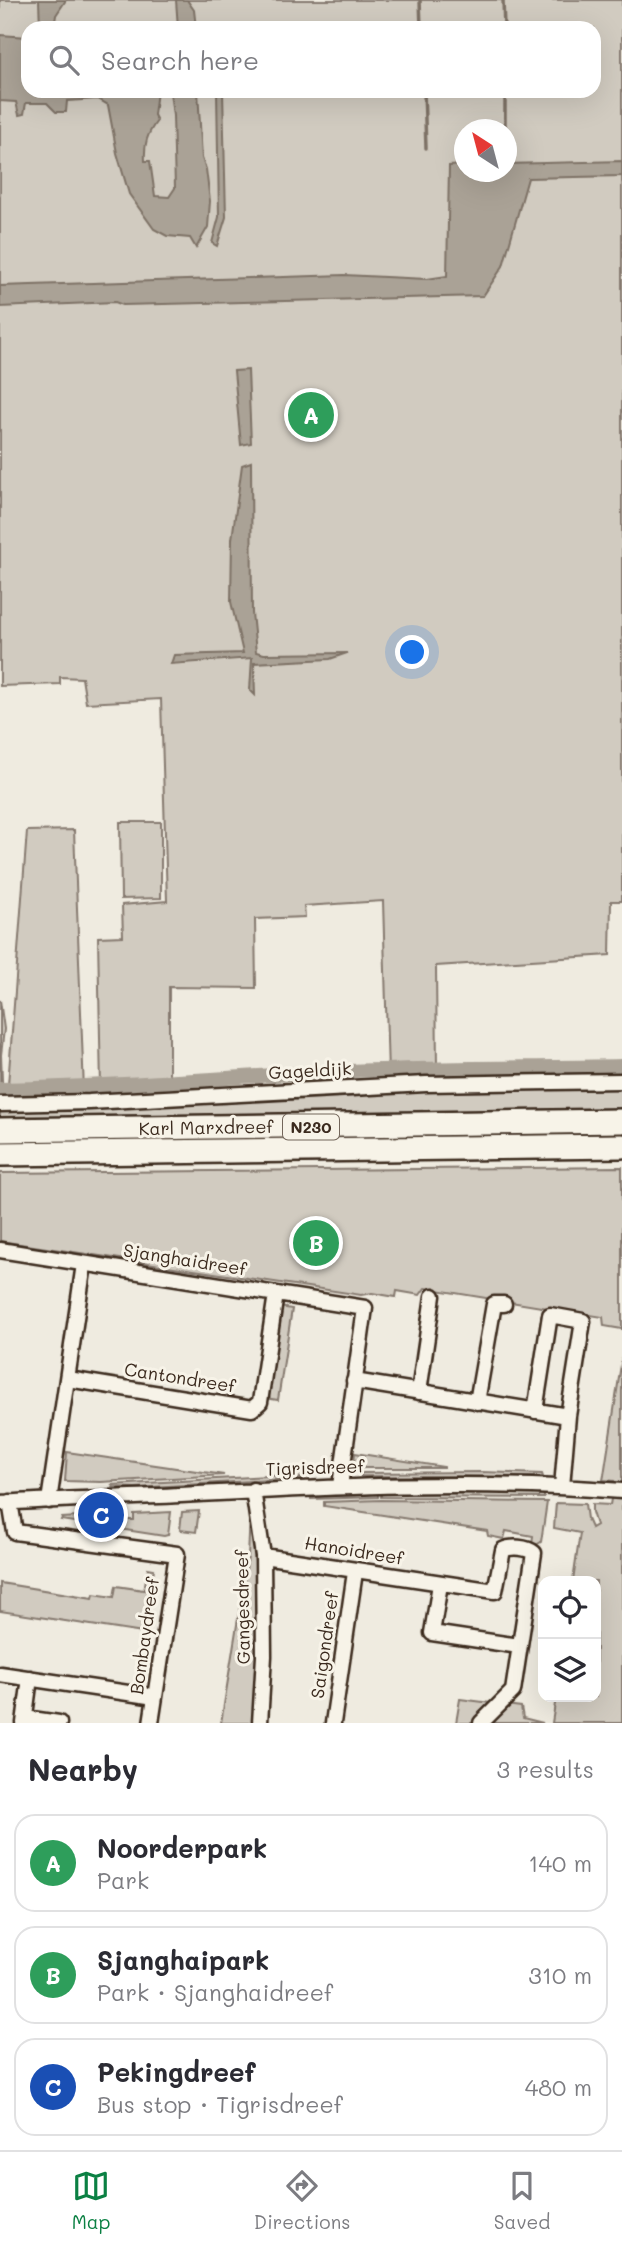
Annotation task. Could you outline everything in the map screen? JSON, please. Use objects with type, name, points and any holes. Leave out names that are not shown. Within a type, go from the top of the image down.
[{"type":"highway","name":"Karl Marxdreef","points":[[0,1130],[622,1121]]},
{"type":"highway","name":"Karl Marxdreef","points":[[0,1154],[622,1146]]},
{"type":"street","name":"Gageldijk","points":[[0,1104],[89,1102],[426,1084],[622,1081]]},
{"type":"street","name":"Sjanghaidreef","points":[[0,1250],[365,1308],[354,1381]]},
{"type":"street","points":[[49,1501],[84,1264]]},
{"type":"street","name":"Cantondreef","points":[[68,1379],[252,1409],[260,1402],[276,1294]]},
{"type":"street","points":[[419,1392],[433,1296]]},
{"type":"street","points":[[477,1402],[494,1304],[504,1304]]},
{"type":"street","points":[[535,1411],[550,1315],[583,1321],[568,1416],[562,1487]]},
{"type":"street","points":[[340,1486],[354,1381],[568,1416]]},
{"type":"street","name":"Tigrisdreef","points":[[177,1554],[15,1532],[5,1502],[450,1483],[622,1491]]},
{"type":"street","name":"Gangesdreef","points":[[253,1490],[262,1556],[264,1656],[260,1723]]},
{"type":"street","name":"Hanoidreef","points":[[262,1556],[495,1591],[503,1550],[508,1547],[531,1550],[534,1553],[513,1690],[481,1723]]},
{"type":"street","name":"Bombaydreef","points":[[151,1723],[177,1554]]},
{"type":"street","name":"Saigondreef","points":[[333,1723],[355,1572]]},
{"type":"street","points":[[440,1584],[432,1633],[519,1646]]},
{"type":"street","points":[[0,1674],[156,1697]]},
{"type":"street","points":[[30,1678],[25,1721],[60,1723]]},
{"type":"shaded area","points":[[0,0],[622,0],[622,901],[611,901],[610,955],[436,966],[437,1071],[388,1074],[383,901],[304,906],[305,917],[255,919],[256,988],[169,987],[169,1086],[101,1088],[98,937],[123,936],[122,905],[167,901],[161,699],[86,703],[82,678],[60,677],[60,684],[0,686]]},
{"type":"shaded area","points":[[39,0],[66,0],[55,21],[40,21]]},
{"type":"shaded area","points":[[176,0],[187,0],[194,10],[195,21],[178,21]]},
{"type":"shaded area","points":[[0,35],[21,36],[21,98],[156,98],[154,115],[157,121],[147,140],[145,161],[150,161],[155,196],[169,197],[175,188],[171,98],[198,98],[202,158],[210,201],[208,227],[196,248],[190,238],[167,236],[154,229],[129,194],[117,153],[108,105],[98,99],[67,101],[66,112],[56,112],[47,103],[26,103],[24,114],[19,115],[16,102],[0,101]]},
{"type":"shaded area","points":[[217,98],[223,98],[226,217],[217,246],[212,243],[219,217]]},
{"type":"shaded area","points":[[622,161],[622,176],[528,178],[503,266],[483,296],[123,305],[115,302],[0,307],[0,286],[344,275],[427,279],[447,276],[449,166],[454,166],[454,182],[517,182],[517,164]]},
{"type":"shaded area","points":[[248,370],[251,443],[241,445],[234,371]]},
{"type":"shaded area","points":[[251,462],[252,613],[256,652],[347,653],[330,659],[254,663],[255,695],[250,690],[252,658],[171,664],[174,655],[243,653],[231,602],[232,539],[242,465]]},
{"type":"shaded area","points":[[120,822],[161,822],[161,898],[121,899]]},
{"type":"shaded area","points":[[74,830],[84,1091],[10,1093],[8,1085],[27,831]]},
{"type":"shaded area","points":[[0,1000],[4,1029],[1,1055],[3,1104],[0,1104]]},
{"type":"shaded area","points":[[622,1085],[622,1113],[0,1123],[0,1110],[297,1095]]},
{"type":"shaded area","points":[[622,1167],[622,1329],[604,1326],[603,1317],[425,1288],[420,1295],[397,1291],[396,1297],[372,1293],[361,1295],[0,1241],[0,1173]]},
{"type":"shaded area","points":[[280,1307],[292,1309],[278,1400],[265,1398]]},
{"type":"shaded area","points":[[622,1358],[622,1723],[552,1723],[555,1702],[601,1702],[601,1576],[574,1576],[580,1533],[554,1528],[556,1503],[585,1504],[591,1528],[596,1525],[592,1504],[610,1505],[614,1481],[603,1480]]},
{"type":"shaded area","points":[[67,1452],[224,1475],[101,1482],[65,1481]]},
{"type":"shaded area","points":[[355,1453],[444,1468],[359,1468],[354,1463]]},
{"type":"shaded area","points":[[361,1473],[542,1474],[543,1477],[361,1476]]},
{"type":"shaded area","points":[[304,1474],[304,1478],[135,1488],[112,1485]]},
{"type":"shaded area","points":[[378,1492],[378,1497],[311,1499],[311,1495]]},
{"type":"shaded area","points":[[381,1493],[544,1494],[544,1498],[381,1497]]},
{"type":"shaded area","points":[[324,1502],[547,1502],[541,1542],[536,1545],[532,1545],[533,1536],[506,1531],[504,1539],[488,1536],[487,1531],[324,1506]]},
{"type":"shaded area","points":[[199,1511],[196,1532],[180,1530],[182,1512]]},
{"type":"shaded area","points":[[171,1512],[168,1535],[164,1536],[61,1520],[96,1516],[106,1518],[107,1515],[126,1514],[127,1520],[134,1520],[134,1514]]},
{"type":"shaded area","points":[[250,1513],[256,1592],[253,1723],[221,1723],[248,1557]]},
{"type":"shaded area","points":[[148,1568],[154,1569],[143,1633],[0,1611],[0,1583],[93,1598],[94,1594],[114,1597],[116,1586],[144,1590]]},
{"type":"shaded area","points":[[460,1699],[521,1707],[523,1718],[543,1723],[456,1723]]},
{"type":"waterway","points":[[420,0],[421,21]]},
{"type":"waterway","points":[[503,0],[504,21]]},
{"type":"waterway","points":[[424,98],[426,148]]},
{"type":"waterway","points":[[505,98],[505,119]]},
{"type":"waterway","points":[[0,1089],[361,1070],[622,1066]]},
{"type":"place","name":"Noorderpark","points":[[311,415]]},
{"type":"place","name":"Sjanghaipark","points":[[316,1243]]},
{"type":"place","name":"Pekingdreef","points":[[101,1515]]}]
